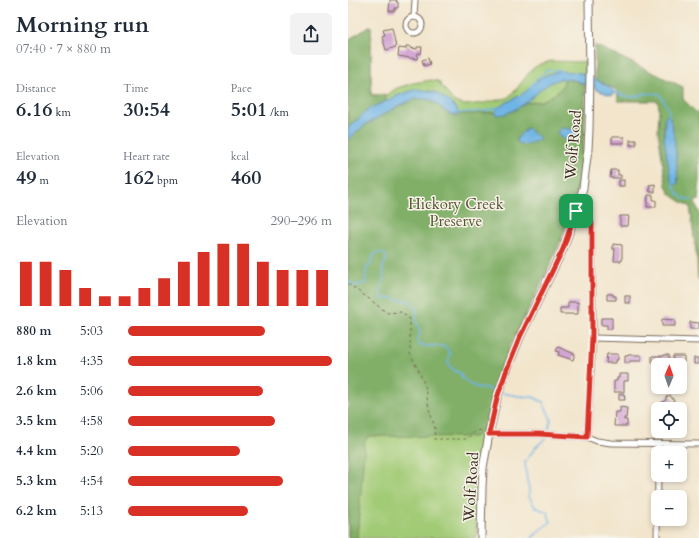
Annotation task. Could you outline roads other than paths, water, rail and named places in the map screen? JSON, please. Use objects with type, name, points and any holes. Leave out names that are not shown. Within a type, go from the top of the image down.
[{"type":"main road","name":"Wolf Road","points":[[481,538],[482,487],[486,432],[500,388],[520,337],[563,249],[583,188],[588,149],[590,88],[589,0]]},
{"type":"street","points":[[414,0],[414,17]]},
{"type":"street","points":[[576,211],[590,217],[592,224],[592,338],[587,437]]},
{"type":"street","points":[[592,338],[699,341]]},
{"type":"street","points":[[486,432],[587,437],[597,441],[611,443],[699,444]]},
{"type":"street","points":[[657,538],[658,482]]},
{"type":"water","points":[[562,71],[587,75],[608,86],[614,91],[614,94],[612,95],[600,91],[572,80],[560,79],[549,84],[524,104],[512,111],[505,114],[496,115],[494,112],[501,106],[521,95],[542,77]]},
{"type":"water","points":[[417,89],[435,92],[449,101],[457,109],[458,114],[449,114],[433,101],[427,99],[416,99],[400,105],[365,125],[348,140],[348,128],[366,111],[406,92]]},
{"type":"water","points":[[668,115],[672,127],[675,147],[678,183],[675,185],[671,180],[664,138],[665,118]]},
{"type":"water","points":[[528,128],[534,135],[537,135],[540,138],[528,144],[520,145],[517,138]]},
{"type":"water","points":[[561,128],[572,129],[577,134],[577,137],[574,140],[564,140],[557,133]]},
{"type":"waterway","points":[[530,88],[534,82],[547,70],[562,71]]},
{"type":"waterway","points":[[613,91],[624,96],[633,97],[647,93],[660,94],[668,108],[669,117]]},
{"type":"waterway","points":[[457,113],[486,111],[499,107]]},
{"type":"waterway","points":[[673,181],[677,193],[683,198],[692,200]]},
{"type":"waterway","points":[[348,280],[352,285],[360,285],[366,282],[367,267],[370,266],[373,256],[379,252],[386,255],[386,261],[383,267],[381,290],[382,299],[392,298],[410,301],[417,310],[416,320],[420,332],[417,340],[419,345],[440,346],[447,348],[450,354],[448,364],[455,371],[461,374],[462,378],[471,385],[496,392]]},
{"type":"waterway","points":[[502,393],[533,397],[543,402],[551,419],[548,431]]},
{"type":"waterway","points":[[532,538],[551,522],[547,512],[535,507],[529,496],[525,462],[536,447],[546,438]]},
{"type":"park label","name":"Hickory Creek Preserve","points":[[456,212]]}]
